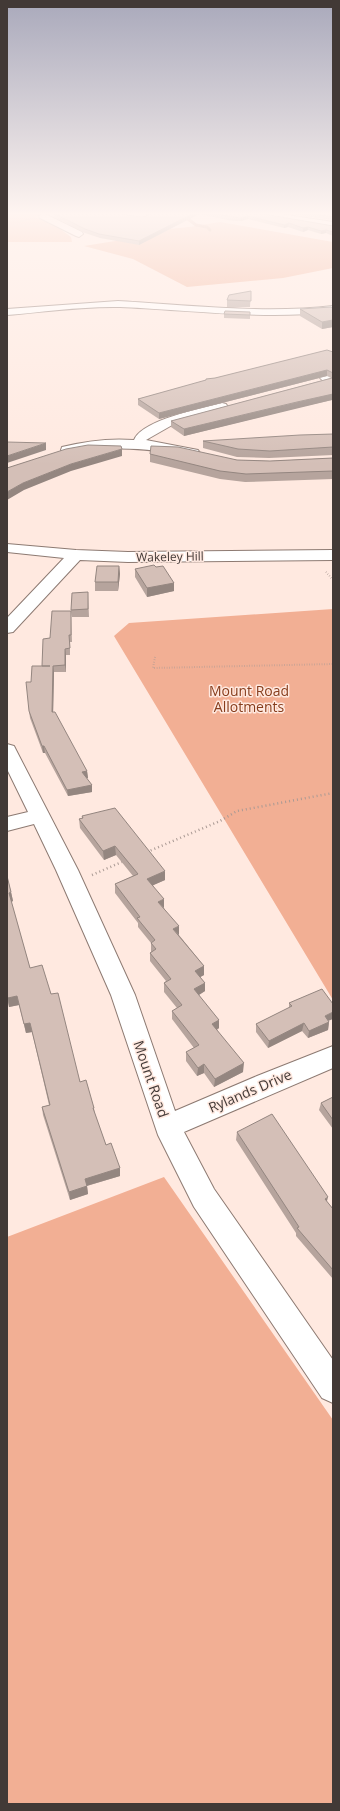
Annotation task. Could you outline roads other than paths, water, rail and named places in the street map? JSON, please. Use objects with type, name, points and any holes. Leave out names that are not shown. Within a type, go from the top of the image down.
[{"type":"street","points":[[7,312],[118,304],[272,314],[311,313],[333,309]]},
{"type":"street","points":[[311,384],[328,379]]},
{"type":"street","points":[[140,444],[140,439],[154,428],[169,421],[236,404]]},
{"type":"street","points":[[54,453],[78,447],[140,444],[158,445],[203,455]]},
{"type":"street","name":"Wakeley Hill","points":[[7,548],[76,555],[135,557],[333,555]]},
{"type":"street","points":[[7,628],[76,555]]},
{"type":"street","name":"Mount Road","points":[[7,750],[73,882],[123,995],[168,1127],[204,1198],[333,1387]]},
{"type":"street","points":[[7,824],[39,816]]},
{"type":"street","name":"Rylands Drive","points":[[168,1127],[266,1084],[333,1057]]},
{"type":"park label","name":"Mount Road Allotments","points":[[249,700]]}]
